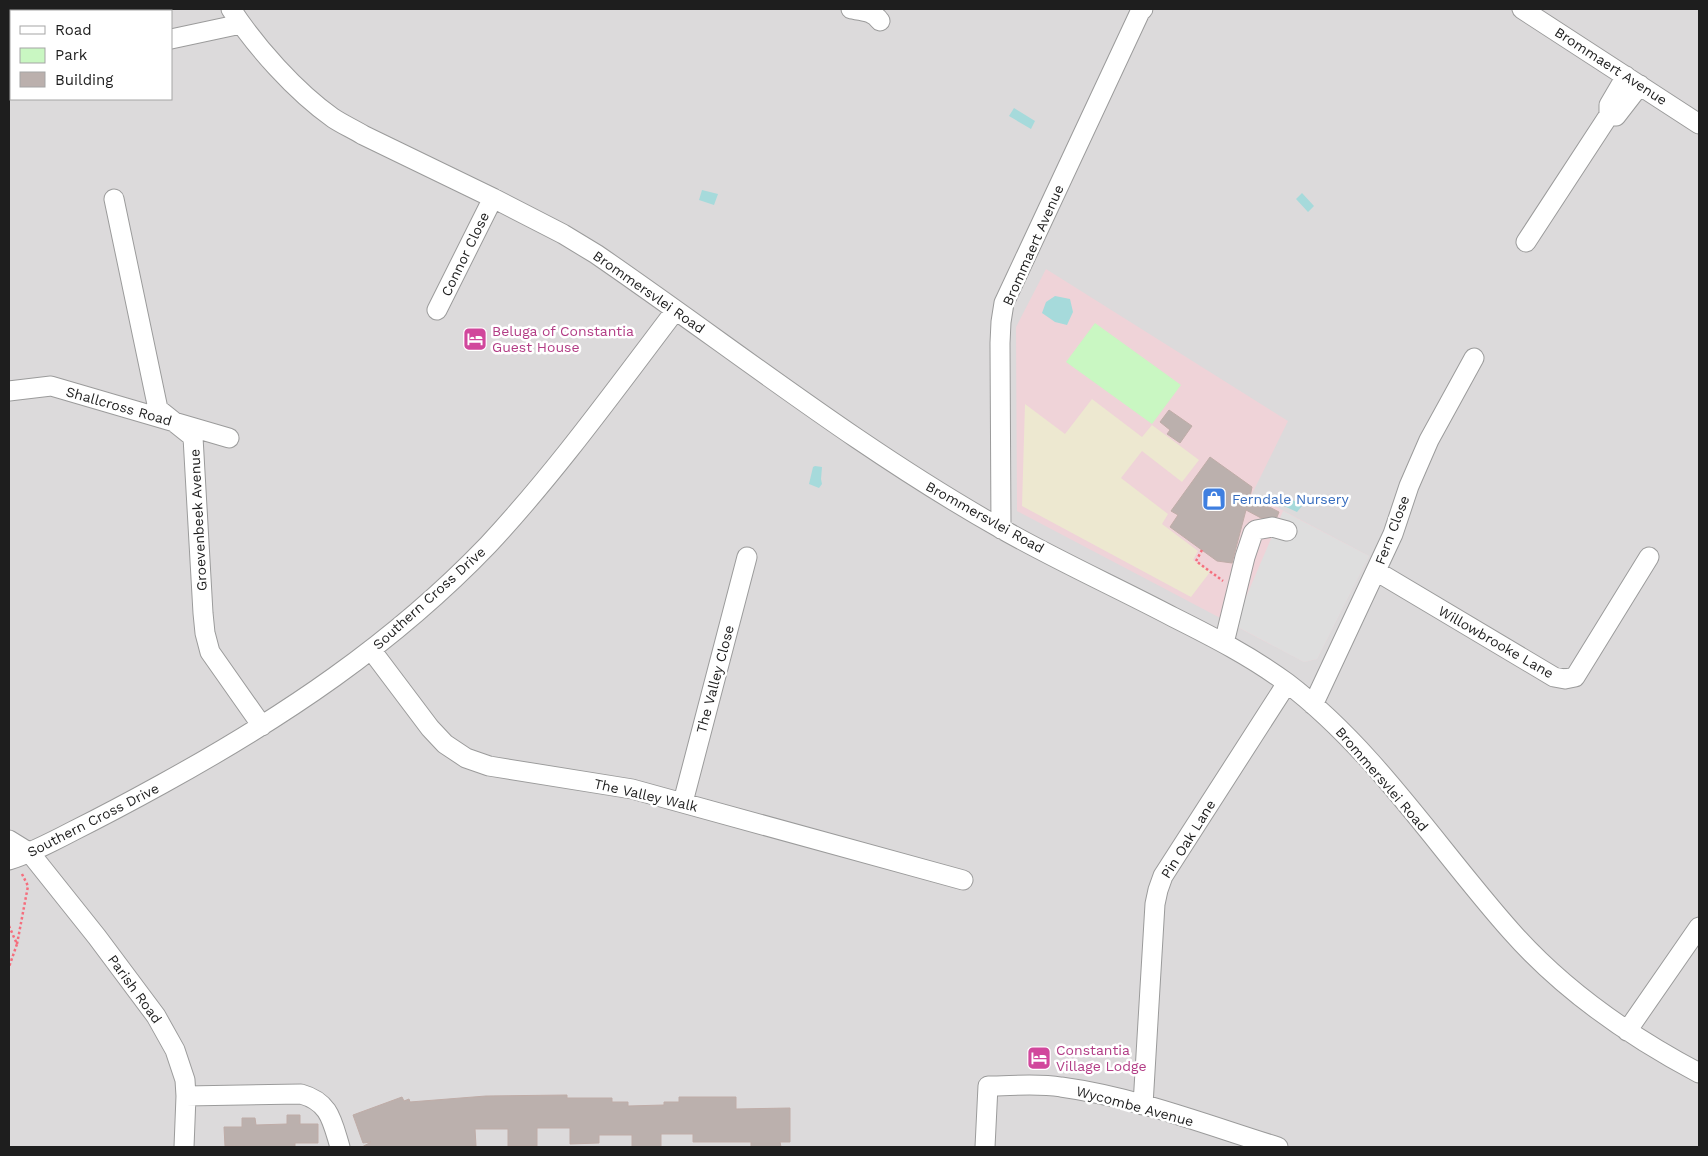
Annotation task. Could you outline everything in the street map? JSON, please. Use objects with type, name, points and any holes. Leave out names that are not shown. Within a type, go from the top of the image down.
[{"type":"street","points":[[851,9],[870,12],[876,15],[880,21]]},
{"type":"street","name":"Brommaert Avenue","points":[[1522,9],[1699,124]]},
{"type":"street","name":"Brommaert Avenue","points":[[1001,529],[1000,343],[1004,303],[1139,10]]},
{"type":"street","points":[[172,39],[236,16]]},
{"type":"street","name":"Brommersvlei Road","points":[[236,16],[278,68],[313,102],[333,118],[363,135],[563,234],[596,254],[851,436],[926,484],[1001,529],[1224,642],[1287,683],[1347,736],[1512,932],[1550,971],[1580,998],[1627,1031],[1656,1050],[1699,1073]]},
{"type":"street","points":[[1526,242],[1609,115],[1609,105],[1633,80]]},
{"type":"street","name":"Connor Close","points":[[437,310],[493,198]]},
{"type":"street","name":"Groevenbeek Avenue","points":[[114,199],[158,409],[193,437],[204,634],[210,652],[262,726]]},
{"type":"street","name":"Southern Cross Drive","points":[[19,859],[195,766],[262,726],[372,651],[428,603],[488,544],[549,475],[676,311]]},
{"type":"street","name":"Fern Close","points":[[1313,705],[1393,534],[1409,486],[1430,440],[1474,358]]},
{"type":"street","name":"Shallcross Road","points":[[9,391],[51,386],[229,438]]},
{"type":"street","points":[[1224,642],[1253,534],[1256,530],[1272,527],[1287,531]]},
{"type":"street","name":"The Valley Close","points":[[683,802],[747,557]]},
{"type":"street","name":"Willowbrooke Lane","points":[[1376,571],[1554,678],[1565,679],[1575,677],[1649,557]]},
{"type":"street","name":"The Valley Walk","points":[[372,651],[430,728],[445,744],[466,758],[489,766],[632,789],[963,880]]},
{"type":"street","name":"Pin Oak Lane","points":[[1143,1105],[1155,904],[1158,890],[1163,876],[1287,683]]},
{"type":"street","name":"Parish Road","points":[[9,840],[19,859],[97,938],[156,1016],[175,1050],[185,1080],[184,1147]]},
{"type":"street","points":[[1627,1031],[1699,927]]},
{"type":"street","name":"Wycombe Avenue","points":[[985,1147],[988,1086],[1060,1086],[1143,1105],[1278,1147]]},
{"type":"street","points":[[186,1096],[301,1094],[314,1098],[323,1104],[330,1116],[340,1147]]},
{"type":"path","points":[[1202,550],[1196,561],[1213,572],[1226,584],[1238,587]]},
{"type":"path","points":[[9,968],[17,944],[28,886],[19,859]]},
{"type":"path","points":[[9,926],[17,944]]},
{"type":"shaded area","points":[[9,9],[1699,9],[1699,1147],[9,1147]]},
{"type":"shaded area","points":[[1046,269],[1288,421],[1252,494],[1369,556],[1317,659],[1304,662],[1017,511],[1016,327]]},
{"type":"shaded area","points":[[1092,399],[1142,437],[1152,425],[1199,460],[1182,482],[1142,451],[1121,478],[1168,514],[1162,524],[1198,551],[1193,560],[1210,572],[1191,597],[1022,506],[1025,404],[1065,434]]},
{"type":"shaded area","points":[[1283,511],[1369,556],[1317,659],[1304,662],[1234,625]]},
{"type":"green space","points":[[1095,323],[1181,385],[1152,424],[1066,362]]},
{"type":"water","points":[[1014,108],[1035,121],[1031,129],[1009,116]]},
{"type":"water","points":[[702,190],[718,194],[714,205],[699,200]]},
{"type":"water","points":[[1302,193],[1314,206],[1308,212],[1296,199]]},
{"type":"water","points":[[1055,296],[1070,299],[1073,312],[1067,325],[1055,322],[1042,313],[1046,302]]},
{"type":"water","points":[[813,467],[822,467],[822,484],[819,488],[809,484]]},
{"type":"water","points":[[1288,497],[1302,506],[1297,512],[1284,506]]},
{"type":"building","points":[[1169,410],[1192,426],[1180,443],[1167,434],[1170,430],[1160,422]]},
{"type":"building","name":"Ferndale Nursery","points":[[1210,457],[1252,487],[1250,497],[1279,512],[1277,517],[1261,518],[1246,510],[1232,563],[1217,561],[1170,527],[1178,515],[1171,511]]},
{"type":"building","points":[[567,1095],[567,1098],[612,1098],[612,1102],[628,1102],[628,1106],[664,1105],[664,1102],[679,1102],[679,1097],[736,1097],[736,1109],[790,1108],[790,1142],[780,1142],[781,1147],[751,1147],[751,1142],[693,1142],[693,1134],[661,1134],[661,1147],[632,1147],[632,1135],[599,1135],[599,1143],[570,1144],[570,1128],[537,1128],[537,1146],[508,1146],[508,1129],[475,1129],[476,1146],[362,1147],[371,1142],[363,1143],[353,1115],[402,1097],[404,1101],[409,1099],[410,1102],[486,1096]]},
{"type":"building","points":[[287,1115],[300,1115],[300,1124],[318,1124],[318,1143],[295,1143],[295,1147],[225,1146],[224,1127],[242,1127],[242,1118],[255,1118],[256,1125],[287,1124]]},
{"type":"place","name":"Beluga of Constantia Guest House","points":[[475,339]]},
{"type":"place","name":"Ferndale Nursery","points":[[1214,499]]},
{"type":"place","name":"Constantia Village Lodge","points":[[1039,1058]]}]
